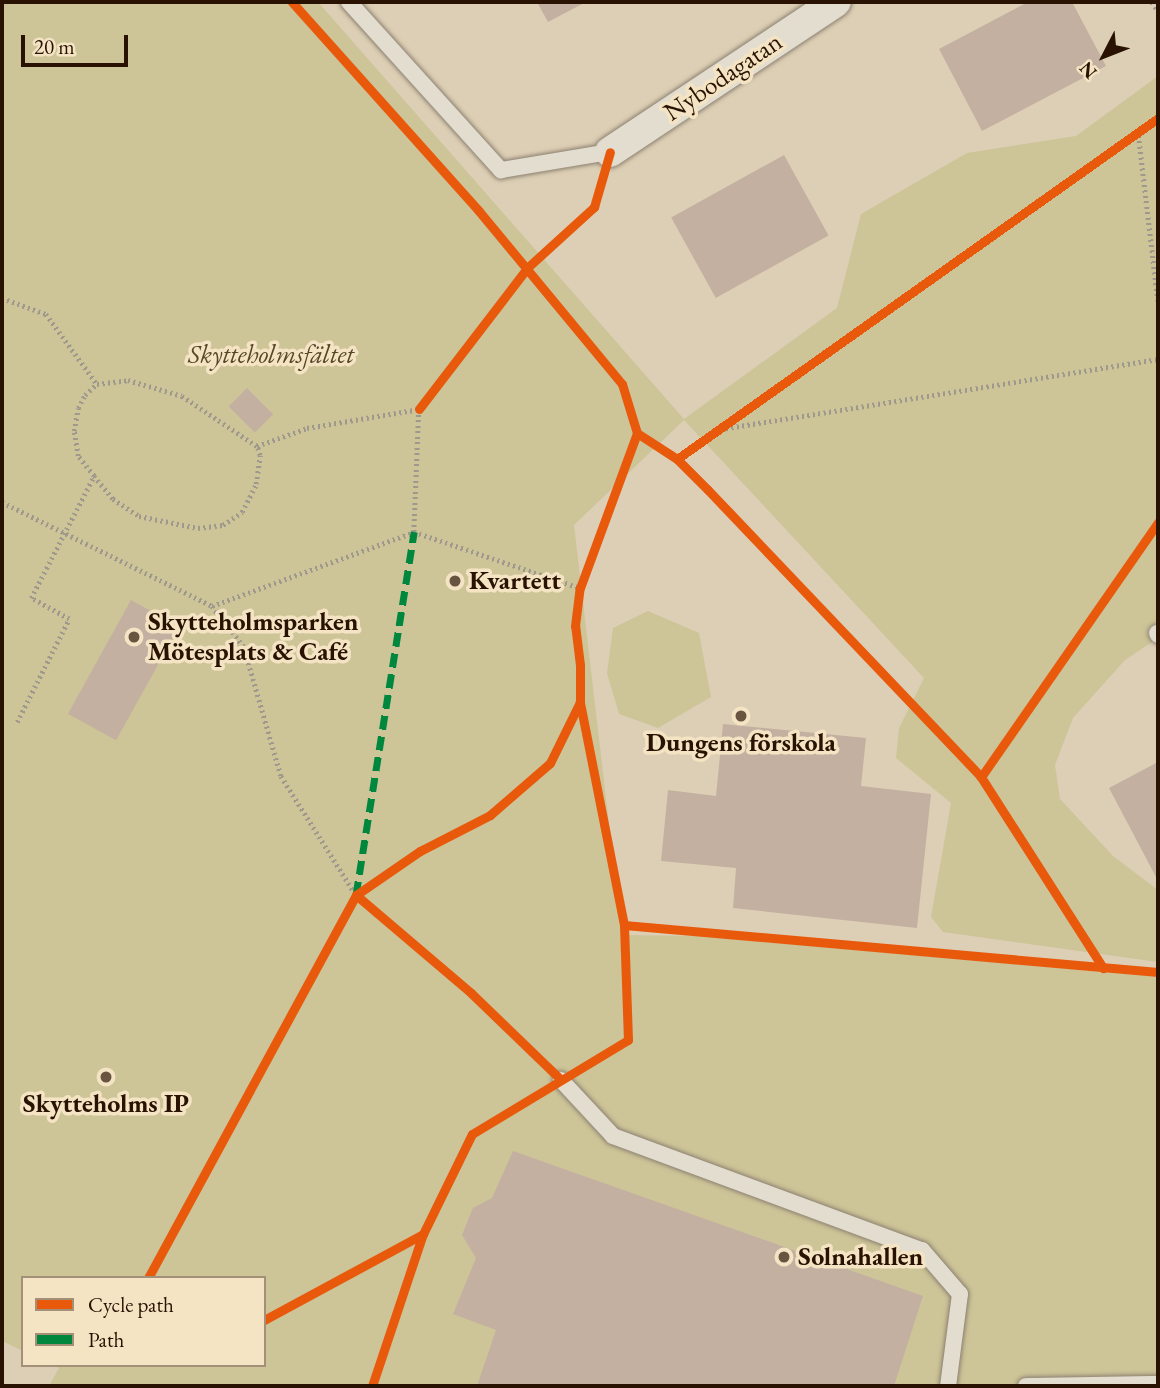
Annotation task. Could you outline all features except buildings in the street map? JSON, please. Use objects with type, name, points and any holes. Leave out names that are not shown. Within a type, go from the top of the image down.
[{"type":"street","name":"Nybodagatan","points":[[610,152],[836,2]]},
{"type":"lane","points":[[349,2],[501,170],[610,152]]},
{"type":"lane","points":[[561,1080],[613,1136],[922,1250],[960,1294],[948,1386]]},
{"type":"lane","points":[[1026,1386],[1158,1384]]},
{"type":"path","points":[[1152,2],[1158,11]]},
{"type":"path","points":[[1127,138],[1148,124]]},
{"type":"path","points":[[1138,130],[1158,300]]},
{"type":"path","points":[[519,258],[536,278]]},
{"type":"path","points":[[414,532],[419,409],[527,268],[537,259]]},
{"type":"path","points":[[2,298],[46,314],[97,384]]},
{"type":"path","points":[[715,430],[1158,359]]},
{"type":"path","points":[[128,380],[182,396],[257,446],[260,456],[256,484],[242,512],[223,524],[198,528],[139,516],[113,499],[78,456],[74,432],[78,408],[85,395],[97,384],[128,380]]},
{"type":"path","points":[[257,446],[307,428],[419,409]]},
{"type":"path","points":[[705,437],[737,414]]},
{"type":"path","points":[[17,722],[69,619],[32,598],[94,476]]},
{"type":"path","points":[[2,502],[212,606],[244,647],[281,776],[356,895],[367,904]]},
{"type":"path","points":[[212,606],[414,532],[580,587]]},
{"type":"path","points":[[578,600],[584,576]]},
{"type":"path","points":[[350,907],[356,895],[367,888]]},
{"type":"green space","name":"Skytteholmsfältet","points":[[2,2],[318,2],[684,419],[837,308],[861,214],[967,153],[1076,136],[1158,76],[1158,638],[1125,660],[1073,718],[1055,765],[1060,799],[1113,856],[1158,890],[1158,962],[943,932],[931,917],[951,803],[896,758],[899,728],[924,678],[684,420],[574,525],[622,935],[698,936],[1158,977],[1158,1386],[49,1386],[59,1368],[57,1367],[266,1367],[266,1276],[21,1276],[21,1350],[2,1341]]},
{"type":"green space","points":[[648,611],[699,633],[711,697],[658,728],[619,714],[607,673],[613,628]]},
{"type":"marked path","points":[[356,895],[414,532]]},
{"type":"cycle path","points":[[149,1276],[356,895],[420,851],[490,815],[550,763],[580,702],[580,665],[575,626],[580,588],[637,433],[622,384],[478,210],[292,2]]},
{"type":"cycle path","points":[[677,459],[1158,118]]},
{"type":"cycle path","points":[[419,409],[527,268],[594,207],[610,152]]},
{"type":"cycle path","points":[[637,433],[677,459],[981,777],[1103,968]]},
{"type":"cycle path","points":[[981,777],[1158,522]]},
{"type":"cycle path","points":[[372,1386],[423,1234],[472,1134],[628,1040],[624,925],[580,702]]},
{"type":"cycle path","points":[[356,895],[471,993],[561,1080]]},
{"type":"cycle path","points":[[624,925],[1158,972]]},
{"type":"cycle path","points":[[266,1319],[423,1234]]},
{"type":"place","name":"Kvartett","points":[[455,581]]},
{"type":"place","name":"Skytteholmsparken Mötesplats & Café","points":[[134,637]]},
{"type":"place","name":"Dungens förskola","points":[[741,716]]},
{"type":"place","name":"Skytteholms IP","points":[[106,1077]]},
{"type":"place","name":"Solnahallen","points":[[784,1257]]}]
